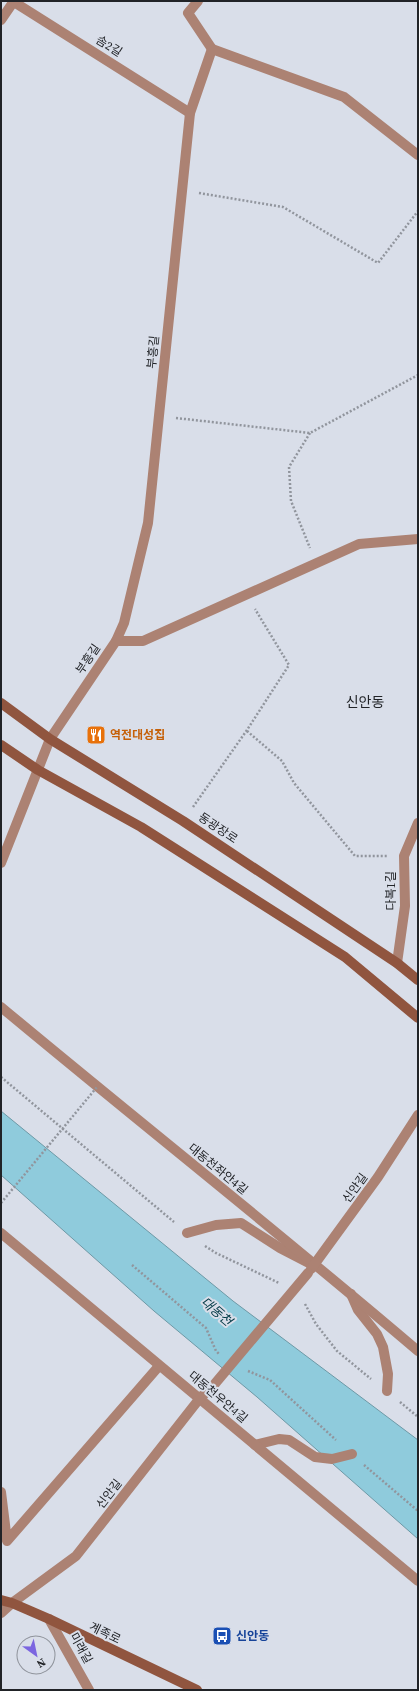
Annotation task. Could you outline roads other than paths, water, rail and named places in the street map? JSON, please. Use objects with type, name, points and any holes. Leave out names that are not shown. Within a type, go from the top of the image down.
[{"type":"street","points":[[1,20],[14,1]]},
{"type":"street","name":"솜2길","points":[[14,1],[190,113]]},
{"type":"street","points":[[198,1],[188,13],[212,49],[344,97],[418,155]]},
{"type":"street","name":"부흥길","points":[[1,863],[50,739],[116,641],[124,623],[148,523],[190,113],[212,49]]},
{"type":"street","points":[[116,641],[143,641],[359,544],[418,539]]},
{"type":"street","name":"동광장로","points":[[1,703],[50,739],[184,821],[397,963],[418,980]]},
{"type":"street","points":[[1,745],[38,770],[141,827],[345,957],[418,1018]]},
{"type":"street","name":"다복1길","points":[[397,963],[405,906],[404,856],[418,823]]},
{"type":"street","name":"대동천좌안4길","points":[[1,1006],[311,1269],[351,1294],[418,1351]]},
{"type":"street","name":"신안길","points":[[1,1613],[12,1603],[76,1556],[200,1398],[213,1386],[311,1269],[378,1177],[418,1115]]},
{"type":"street","points":[[188,1233],[216,1225],[241,1223],[311,1269]]},
{"type":"street","name":"대동천우안4길","points":[[1,1233],[418,1581]]},
{"type":"street","points":[[351,1294],[358,1310],[376,1334],[383,1347],[388,1374],[387,1391]]},
{"type":"street","points":[[1,1492],[7,1541],[159,1366]]},
{"type":"street","points":[[255,1445],[279,1439],[289,1440],[316,1457],[332,1459],[352,1454]]},
{"type":"street","name":"계족로","points":[[1,1600],[12,1603],[197,1690]]},
{"type":"street","name":"미래길","points":[[49,1620],[89,1690]]},
{"type":"water","name":"대동천","points":[[1,1111],[233,1301],[418,1440],[418,1539],[257,1397],[154,1311],[1,1175]]},
{"type":"place","name":"역전대성집","points":[[96,735]]},
{"type":"place","name":"신안동","points":[[222,1636]]},
{"type":"district","name":"신안동","points":[[365,702]]}]
